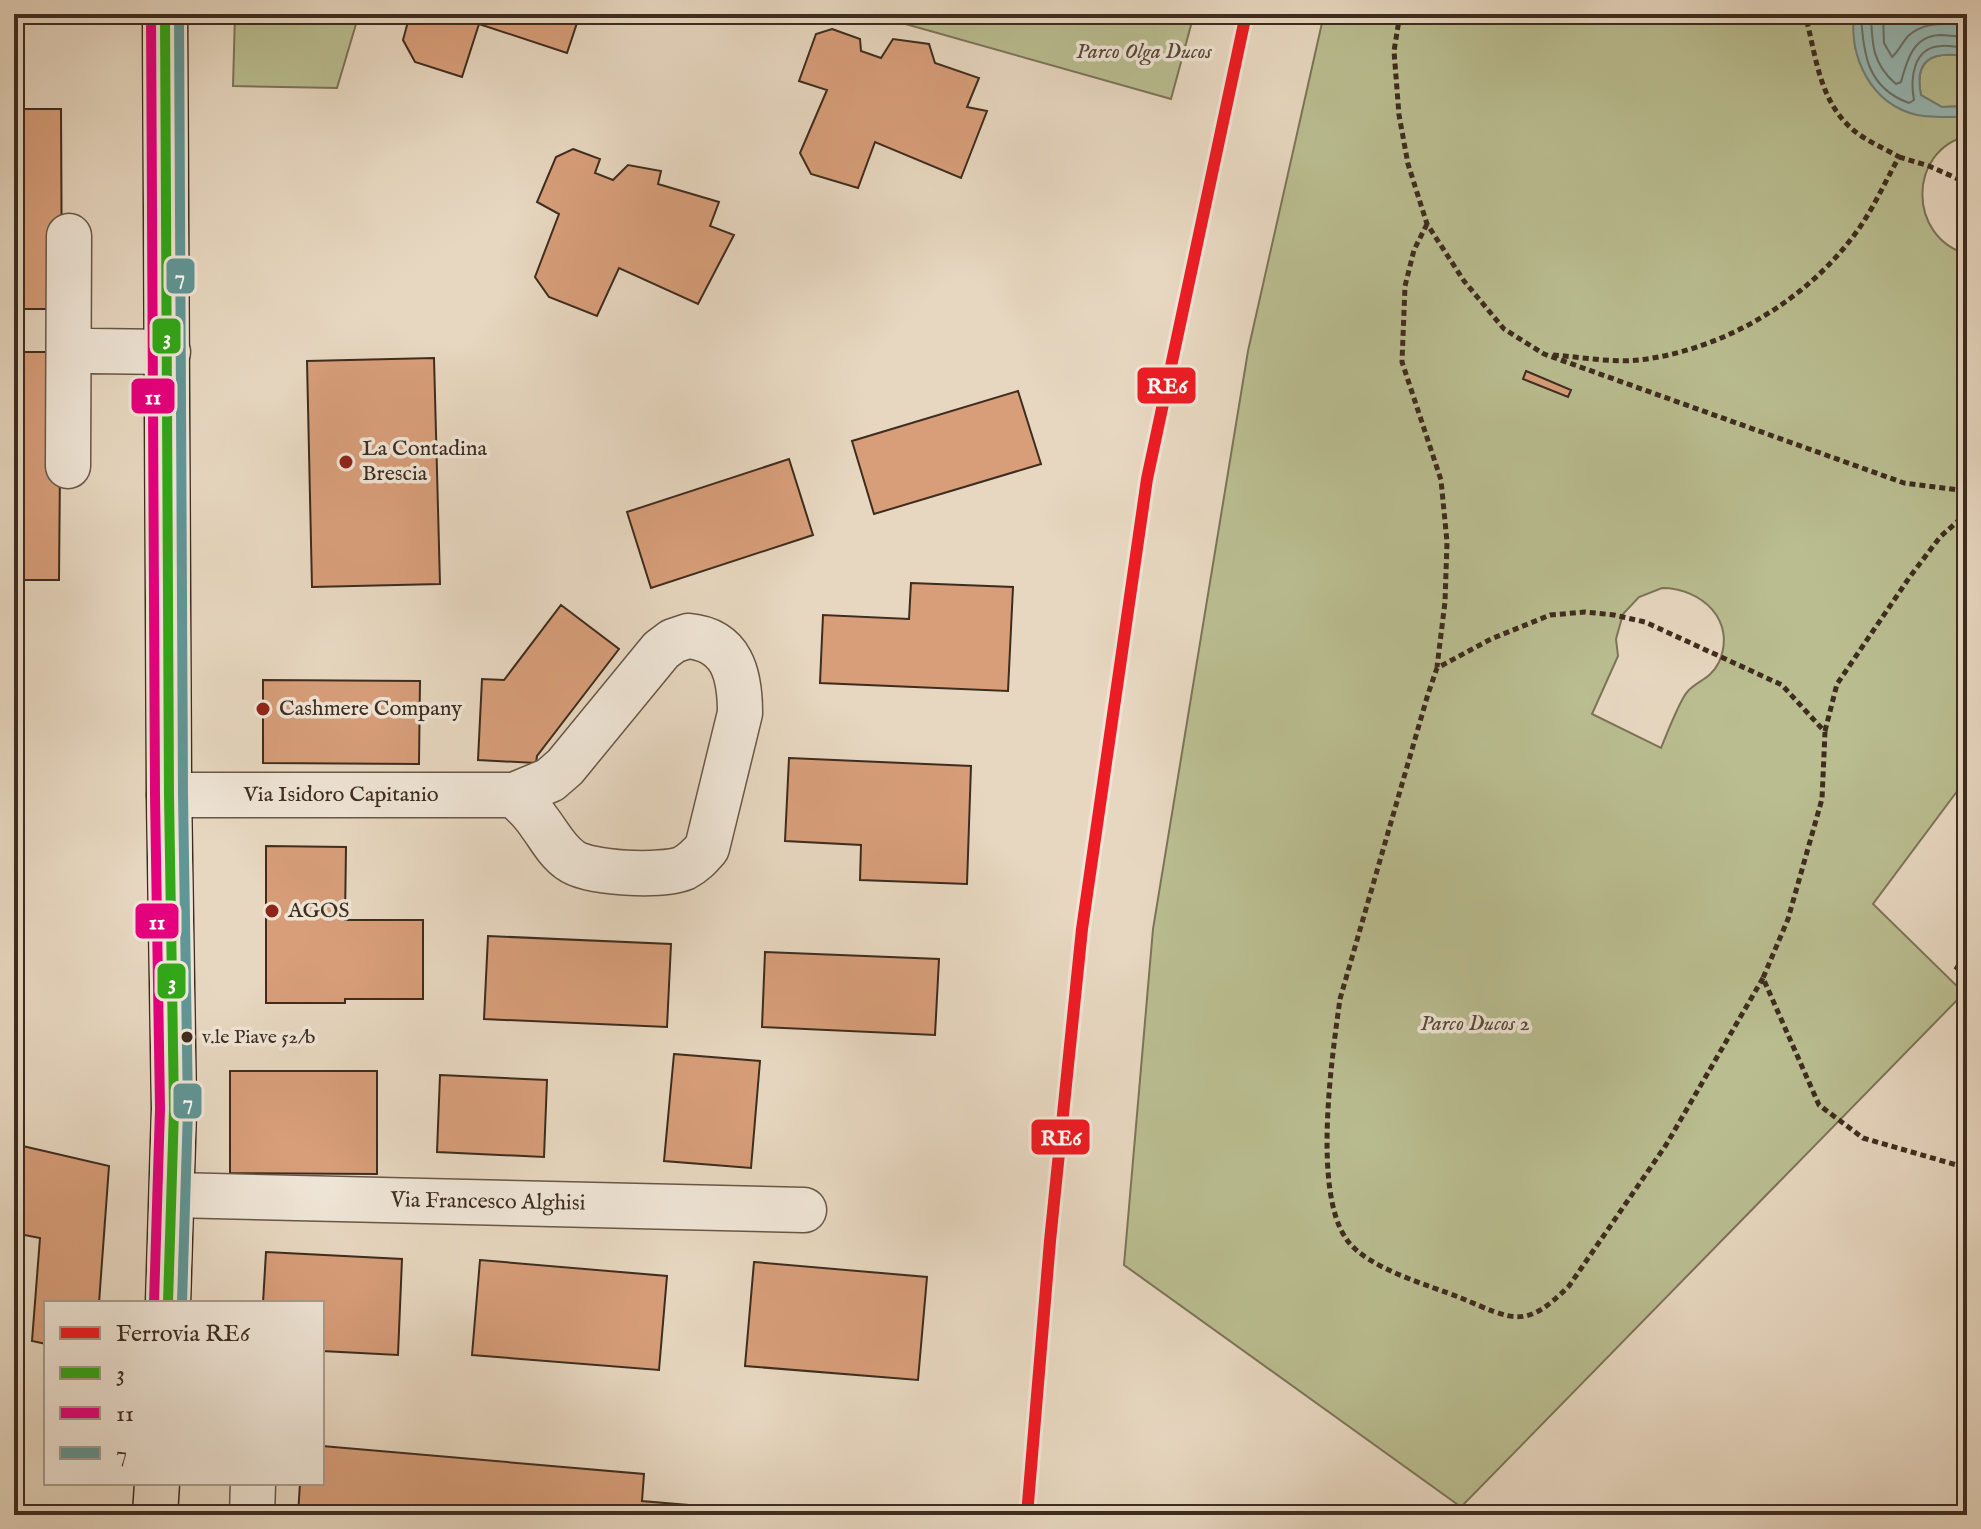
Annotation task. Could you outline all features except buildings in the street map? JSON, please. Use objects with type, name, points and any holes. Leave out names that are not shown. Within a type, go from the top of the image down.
[{"type":"main road","points":[[165,14],[169,795],[174,1109],[168,1301]]},
{"type":"main road","points":[[155,1515],[157,1485]]},
{"type":"street","points":[[68,415],[84,415],[90,410],[91,351],[91,281],[69,255],[68,415],[68,466]]},
{"type":"street","points":[[91,351],[168,352]]},
{"type":"street","name":"Via Isidoro Capitanio","points":[[169,795],[514,795],[550,780],[565,767],[661,650],[673,641],[688,636],[703,638],[727,654],[740,693],[740,713],[712,832],[707,848],[696,860],[682,869],[666,872],[600,872],[585,869],[561,853],[538,819],[514,795]]},
{"type":"street","name":"Via Francesco Alghisi","points":[[172,1195],[804,1210]]},
{"type":"street","points":[[252,1515],[253,1485]]},
{"type":"path","points":[[1400,14],[1394,51],[1399,115],[1408,164],[1427,224],[1464,281],[1504,329],[1544,354],[1904,483],[1967,491]]},
{"type":"path","points":[[1806,15],[1821,84],[1836,112],[1852,130],[1899,157],[1967,183]]},
{"type":"path","points":[[1544,354],[1638,360],[1692,349],[1777,308],[1817,275],[1859,228],[1899,157]]},
{"type":"path","points":[[1427,224],[1414,250],[1405,286],[1402,362],[1441,480],[1447,542],[1445,602],[1437,668],[1340,999],[1327,1130],[1337,1220],[1348,1242],[1372,1262],[1504,1316],[1532,1316],[1550,1305],[1569,1286],[1666,1145],[1763,978],[1788,919],[1822,799],[1825,732],[1837,684],[1940,537],[1967,513]]},
{"type":"path","points":[[1437,668],[1491,639],[1550,615],[1585,612],[1614,615],[1645,622],[1782,685],[1825,732]]},
{"type":"path","points":[[1763,978],[1819,1105],[1863,1138],[1967,1168]]},
{"type":"green space","points":[[235,14],[359,14],[337,88],[233,86]]},
{"type":"green space","name":"Parco Olga Ducos","points":[[870,14],[1194,14],[1171,99]]},
{"type":"green space","name":"Parco Ducos 2","points":[[1324,14],[1854,14],[1855,48],[1945,117],[1967,117],[1967,136],[1947,145],[1933,159],[1925,176],[1922,195],[1925,214],[1934,231],[1948,245],[1967,254],[1967,778],[1873,904],[1964,993],[1461,1507],[1124,1265],[1153,929],[1248,351]],"holes":[[[1662,588],[1677,589],[1702,601],[1712,610],[1723,633],[1723,647],[1716,668],[1685,695],[1661,748],[1592,714],[1618,656],[1616,639],[1623,614],[1639,597]]]},
{"type":"green space","points":[[1967,52],[1967,106],[1942,107],[1921,95],[1920,74],[1927,61],[1942,55],[1962,56]]},
{"type":"water","points":[[1854,14],[1967,14],[1967,52],[1962,56],[1942,55],[1927,61],[1919,83],[1921,95],[1942,107],[1967,106],[1967,117],[1917,115],[1887,101],[1866,77],[1860,62],[1853,31]]},
{"type":"rail line","name":"RE6","points":[[1027,1515],[1050,1241],[1082,929],[1147,479],[1246,14]]},
{"type":"transit line","name":"11","points":[[151,14],[155,795],[160,1109],[154,1301]]},
{"type":"transit line","name":"3","points":[[165,14],[169,795],[174,1109],[168,1301]]},
{"type":"transit line","name":"7","points":[[179,14],[183,795],[188,1109],[182,1301]]},
{"type":"place","name":"La Contadina Brescia","points":[[346,462]]},
{"type":"place","name":"Cashmere Company","points":[[263,709]]},
{"type":"place","name":"AGOS","points":[[272,911]]},
{"type":"place","name":"v.le Piave 52/b","points":[[187,1037]]}]
